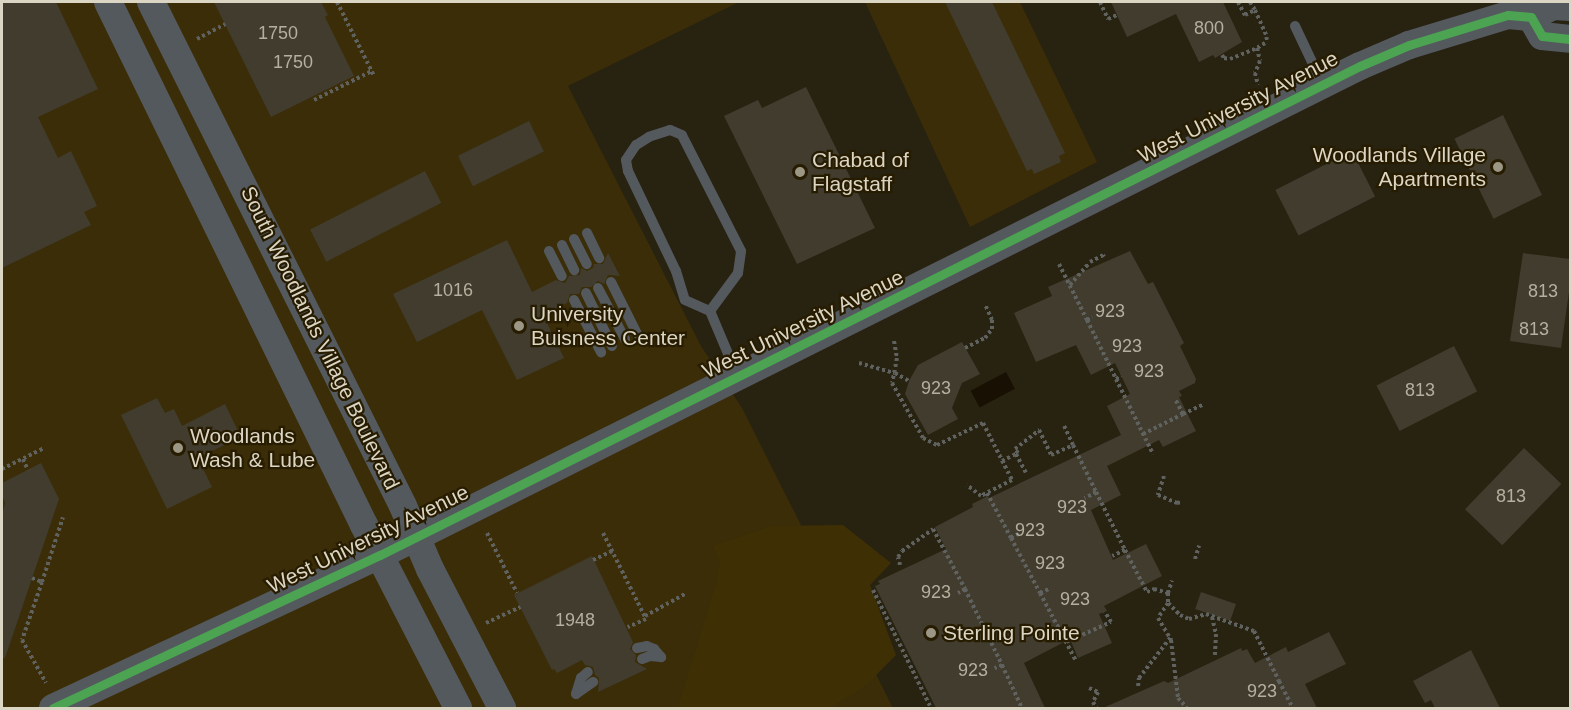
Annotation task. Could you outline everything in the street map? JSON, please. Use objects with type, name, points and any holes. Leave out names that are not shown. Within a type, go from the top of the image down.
[{"type":"street","name":"South Woodlands Village Boulevard","points":[[108,2],[380,555],[458,708]]},
{"type":"street","name":"South Woodlands Village Boulevard","points":[[151,2],[416,536],[430,569],[502,708]]},
{"type":"street","name":"West University Avenue","points":[[50,696],[380,555],[1323,84],[1409,45],[1508,15],[1531,17],[1554,6],[1570,7]]},
{"type":"street","points":[[1531,17],[1542,36],[1570,39]]},
{"type":"lane","points":[[1295,26],[1323,84]]},
{"type":"lane","points":[[710,311],[738,273],[741,251],[682,135],[670,130],[649,137],[636,145],[626,160],[628,171],[676,271],[685,300],[710,311],[737,376]]},
{"type":"lane","points":[[586,233],[599,258]]},
{"type":"lane","points":[[574,239],[586,264]]},
{"type":"lane","points":[[562,245],[574,270]]},
{"type":"lane","points":[[549,251],[562,276]]},
{"type":"lane","points":[[610,282],[637,334]]},
{"type":"lane","points":[[598,288],[625,339]]},
{"type":"lane","points":[[586,293],[612,346]]},
{"type":"lane","points":[[574,300],[601,352]]},
{"type":"lane","points":[[637,648],[646,646],[654,649],[661,657],[650,656],[642,659]]},
{"type":"path","points":[[314,100],[373,73],[337,2]]},
{"type":"path","points":[[1100,2],[1108,19],[1117,15]]},
{"type":"path","points":[[1238,2],[1245,15],[1255,10]]},
{"type":"path","points":[[1222,55],[1230,59],[1265,43],[1267,37],[1250,2]]},
{"type":"path","points":[[196,39],[225,24]]},
{"type":"path","points":[[1257,48],[1260,61],[1255,73],[1258,86]]},
{"type":"path","points":[[1070,285],[1090,262],[1103,255],[1104,257]]},
{"type":"path","points":[[1059,264],[1153,453]]},
{"type":"path","points":[[965,348],[985,338],[992,329],[992,320],[985,304]]},
{"type":"path","points":[[1087,320],[1092,317]]},
{"type":"path","points":[[894,341],[897,349],[892,383],[895,392],[904,401],[923,438],[937,445],[982,423],[1012,480],[981,496],[967,485]]},
{"type":"path","points":[[859,363],[895,373],[909,381]]},
{"type":"path","points":[[1116,379],[1121,376]]},
{"type":"path","points":[[1175,399],[1183,414]]},
{"type":"path","points":[[1143,434],[1204,404]]},
{"type":"path","points":[[1064,426],[1147,592],[1154,589],[1168,593]]},
{"type":"path","points":[[1026,473],[1015,449],[1039,430],[1051,455],[1073,445]]},
{"type":"path","points":[[2,469],[44,448]]},
{"type":"path","points":[[1002,461],[1016,454]]},
{"type":"path","points":[[22,459],[28,470]]},
{"type":"path","points":[[1164,476],[1158,495],[1177,503],[1181,502]]},
{"type":"path","points":[[1085,498],[1096,492]]},
{"type":"path","points":[[987,493],[1076,661]]},
{"type":"path","points":[[50,696],[22,640],[63,517]]},
{"type":"path","points":[[900,565],[898,557],[902,551],[933,529],[965,589],[1022,708]]},
{"type":"path","points":[[488,533],[518,593]]},
{"type":"path","points":[[603,533],[645,616]]},
{"type":"path","points":[[1011,538],[1020,533]]},
{"type":"path","points":[[1195,559],[1199,546]]},
{"type":"path","points":[[1112,556],[1125,550]]},
{"type":"path","points":[[593,560],[612,551]]},
{"type":"path","points":[[32,578],[42,582]]},
{"type":"path","points":[[1172,581],[1168,603],[1158,618],[1170,638],[1178,698],[1187,708]]},
{"type":"path","points":[[958,593],[965,589]]},
{"type":"path","points":[[1040,593],[1049,589]]},
{"type":"path","points":[[873,590],[931,708]]},
{"type":"path","points":[[628,627],[646,619],[645,616],[685,594]]},
{"type":"path","points":[[1168,603],[1180,615],[1189,619],[1200,614],[1212,616],[1254,631],[1293,708]]},
{"type":"path","points":[[485,623],[520,607]]},
{"type":"path","points":[[1066,642],[1111,622],[1105,612]]},
{"type":"path","points":[[1212,616],[1215,626],[1215,655]]},
{"type":"path","points":[[1138,686],[1139,678],[1170,638]]},
{"type":"path","points":[[995,668],[1002,665]]},
{"type":"path","points":[[1089,688],[1098,692],[1093,702],[1095,708]]},
{"type":"shaded area","points":[[2,2],[739,2],[568,86],[701,346],[742,408],[893,708],[2,708]]},
{"type":"shaded area","points":[[865,2],[1020,2],[1097,162],[970,227]]},
{"type":"shaded area","points":[[1006,372],[1015,389],[980,408],[971,391]]},
{"type":"shaded area","points":[[843,525],[891,563],[870,585],[896,655],[866,685],[830,708],[678,708],[716,584],[720,561],[713,546],[772,526]]},
{"type":"building","points":[[2,2],[56,2],[98,89],[38,117],[58,158],[71,151],[97,206],[84,212],[91,225],[2,268]]},
{"type":"building","points":[[214,2],[321,2],[328,15],[325,17],[354,76],[271,117]]},
{"type":"building","points":[[945,2],[992,2],[1065,153],[1059,156],[1061,162],[1034,174],[1032,169],[1027,171]]},
{"type":"building","points":[[1111,2],[1223,2],[1242,42],[1215,58],[1213,55],[1199,62],[1176,14],[1127,37]]},
{"type":"building","name":"Chabad of Flagstaff","points":[[806,87],[875,228],[797,264],[724,116],[758,100],[762,108]]},
{"type":"building","name":"Woodlands Village Apartments","points":[[1503,115],[1542,195],[1493,219],[1454,139]]},
{"type":"building","points":[[529,121],[544,152],[473,186],[458,156]]},
{"type":"building","name":"Woodlands Village Apartments","points":[[1352,151],[1375,196],[1299,235],[1275,190]]},
{"type":"building","points":[[425,171],[441,203],[326,262],[310,230]]},
{"type":"building","name":"University Buisness Center","points":[[507,240],[532,292],[556,280],[565,283],[569,276],[580,275],[581,268],[587,271],[593,268],[594,264],[603,264],[608,253],[620,276],[608,275],[604,284],[598,281],[591,287],[582,287],[579,294],[570,294],[567,303],[543,315],[564,358],[517,380],[482,310],[417,342],[393,294]]},
{"type":"building","points":[[1130,251],[1148,284],[1153,282],[1184,343],[1180,346],[1196,379],[1195,383],[1179,391],[1182,396],[1179,397],[1196,431],[1163,447],[1159,440],[1107,466],[1121,495],[1091,510],[1113,560],[1146,544],[1162,576],[1104,606],[1107,611],[1099,614],[1112,643],[1078,658],[1070,639],[1024,663],[1045,708],[936,708],[875,586],[880,584],[878,581],[946,549],[935,527],[973,507],[972,504],[1121,435],[1107,406],[1130,394],[1115,363],[1091,375],[1076,345],[1036,362],[1014,313],[1052,296],[1048,287]]},
{"type":"building","points":[[1523,253],[1570,259],[1570,285],[1561,348],[1510,341]]},
{"type":"building","points":[[962,342],[980,374],[962,383],[952,408],[958,419],[928,435],[905,394],[909,381],[918,365]]},
{"type":"building","points":[[1454,346],[1477,391],[1400,431],[1376,385]]},
{"type":"building","name":"Woodlands Wash & Lube","points":[[157,398],[165,413],[174,409],[182,426],[225,404],[241,437],[198,458],[212,487],[167,509],[121,415]]},
{"type":"building","points":[[1524,448],[1561,484],[1502,545],[1465,509]]},
{"type":"building","points":[[41,463],[59,499],[5,658],[2,658],[2,515],[5,503],[2,483]]},
{"type":"building","points":[[592,556],[633,642],[630,649],[636,655],[635,662],[647,669],[598,692],[599,678],[595,675],[593,667],[585,665],[582,660],[557,673],[554,669],[552,670],[514,595]]},
{"type":"building","points":[[1201,592],[1236,604],[1230,621],[1195,609]]},
{"type":"building","points":[[1329,632],[1346,664],[1305,684],[1317,708],[1103,708],[1164,681],[1168,683],[1241,648],[1242,651],[1247,649],[1255,663],[1286,647],[1288,652]]},
{"type":"building","points":[[1471,650],[1500,708],[1435,708],[1431,700],[1425,703],[1413,681]]},
{"type":"cycle path","points":[[53,708],[380,555],[1360,66],[1409,45],[1508,15],[1531,17],[1542,36],[1570,39]]},
{"type":"place","name":"Woodlands Village Apartments","points":[[1498,167]]},
{"type":"place","name":"Chabad of Flagstaff","points":[[800,172]]},
{"type":"place","name":"University Buisness Center","points":[[519,326]]},
{"type":"place","name":"Woodlands Wash & Lube","points":[[178,448]]},
{"type":"place","name":"Sterling Pointe","points":[[931,633]]}]
